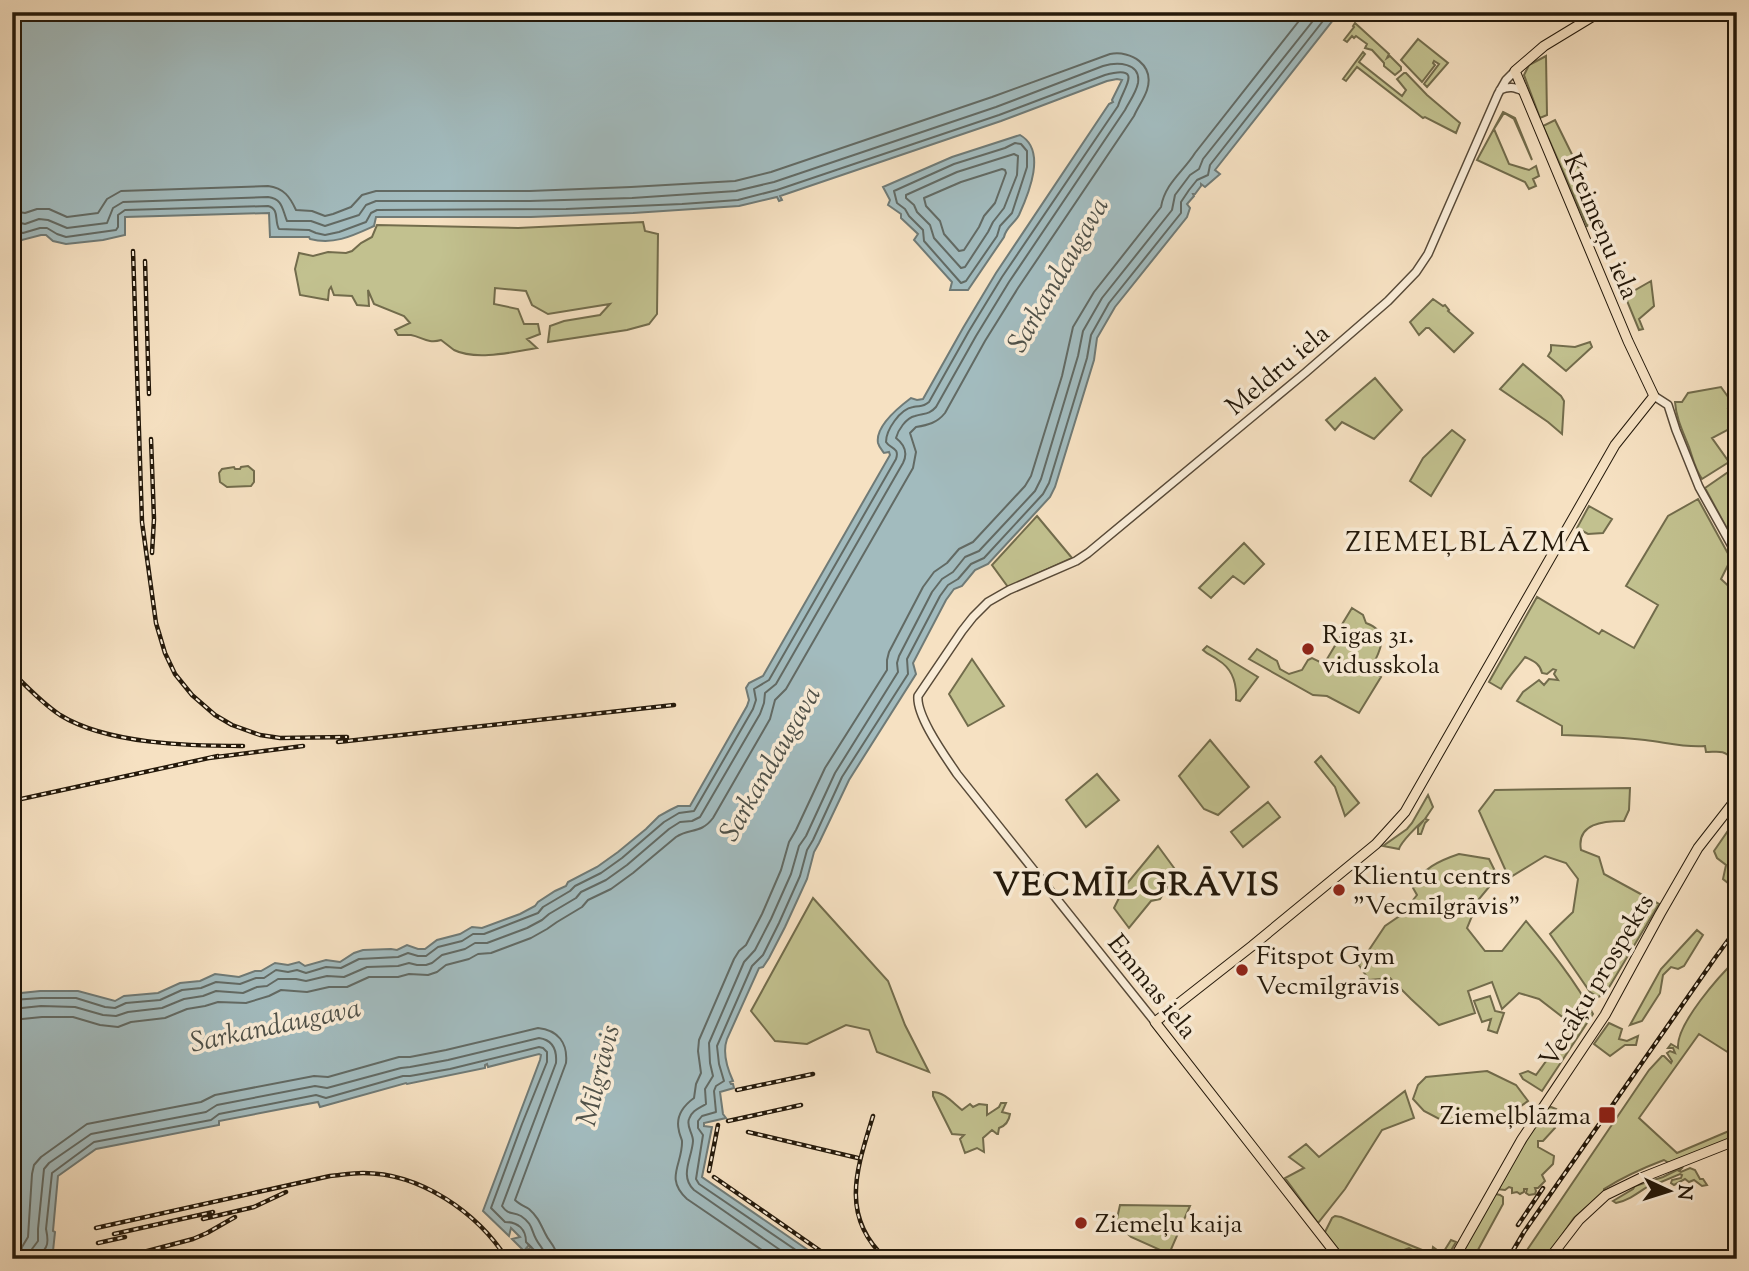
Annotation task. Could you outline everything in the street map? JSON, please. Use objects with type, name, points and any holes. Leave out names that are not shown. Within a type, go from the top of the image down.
[{"type":"main road","name":"Meldru iela","points":[[1515,71],[1544,46],[1600,12]]},
{"type":"main road","name":"Kreimeņu iela","points":[[1515,71],[1623,329],[1654,396]]},
{"type":"main road","points":[[1155,1021],[1376,844],[1412,801],[1525,601],[1527,593],[1532,589],[1615,445],[1654,396]]},
{"type":"main road","name":"Vecāķu prospekts","points":[[1454,1259],[1522,1139],[1605,1015],[1698,848],[1737,798]]},
{"type":"main road","name":"Emmas iela","points":[[1155,1021],[1340,1259]]},
{"type":"main road","points":[[1549,1259],[1579,1220],[1605,1195],[1737,1140]]},
{"type":"street","name":"Meldru iela","points":[[917,702],[929,678],[981,608],[994,597],[1076,561],[1088,553],[1305,373],[1388,301],[1416,272],[1428,254],[1500,90],[1515,71]]},
{"type":"street","points":[[1500,90],[1514,87],[1523,91]]},
{"type":"street","points":[[1654,396],[1668,405],[1699,488],[1737,555]]},
{"type":"street","name":"Emmas iela","points":[[917,702],[929,730],[957,774],[1155,1021]]},
{"type":"shaded area","points":[[1355,23],[1389,54],[1387,58],[1390,56],[1401,70],[1395,75],[1372,50],[1365,48],[1367,44],[1356,36],[1352,36],[1347,42],[1344,40]]},
{"type":"shaded area","points":[[1418,39],[1448,63],[1427,87],[1424,84],[1439,64],[1434,61],[1435,65],[1422,82],[1401,60]]},
{"type":"shaded area","points":[[1363,52],[1365,54],[1359,62],[1402,96],[1406,90],[1397,79],[1406,73],[1460,123],[1456,133],[1423,118],[1357,67],[1346,81],[1343,79]]},
{"type":"shaded area","points":[[1546,56],[1547,115],[1540,118],[1524,75],[1529,65]]},
{"type":"shaded area","points":[[1503,112],[1515,118],[1532,160],[1514,119],[1504,113],[1494,129],[1509,164],[1529,170],[1536,166],[1539,176],[1533,179],[1536,186],[1529,189],[1525,182],[1477,160]]},
{"type":"shaded area","points":[[1555,120],[1597,205],[1596,221],[1587,226],[1543,126]]},
{"type":"shaded area","points":[[643,222],[645,231],[658,234],[657,314],[649,324],[548,342],[550,326],[600,315],[610,304],[548,314],[532,305],[526,291],[495,288],[494,304],[518,309],[524,324],[538,324],[540,334],[527,339],[537,348],[506,353],[473,355],[454,350],[441,340],[398,335],[395,330],[410,323],[404,316],[374,304],[368,290],[369,306],[357,305],[352,296],[334,295],[331,287],[328,300],[300,295],[295,269],[299,253],[313,256],[352,251],[372,237],[377,225],[518,228]]},
{"type":"shaded area","points":[[1651,281],[1654,306],[1639,319],[1643,329],[1639,330],[1625,296]]},
{"type":"shaded area","points":[[1433,299],[1445,305],[1448,311],[1473,333],[1454,352],[1429,328],[1419,335],[1410,322]]},
{"type":"shaded area","points":[[1590,342],[1592,347],[1566,371],[1548,356],[1551,345],[1575,347]]},
{"type":"shaded area","points":[[1523,364],[1564,401],[1562,434],[1500,389]]},
{"type":"shaded area","points":[[1375,378],[1402,410],[1374,439],[1342,422],[1335,430],[1326,420]]},
{"type":"shaded area","points":[[1721,387],[1731,401],[1728,408],[1737,411],[1737,425],[1712,438],[1729,462],[1702,479],[1680,425],[1675,402],[1682,402],[1688,393]]},
{"type":"shaded area","points":[[1452,430],[1465,440],[1431,496],[1410,481],[1423,458]]},
{"type":"shaded area","points":[[248,466],[254,471],[254,482],[251,486],[227,487],[220,482],[219,473],[222,469]]},
{"type":"shaded area","points":[[1737,466],[1737,547],[1705,488]]},
{"type":"shaded area","points":[[1698,499],[1731,559],[1721,579],[1737,594],[1737,760],[1723,752],[1706,752],[1705,746],[1562,735],[1562,726],[1517,701],[1523,692],[1539,680],[1544,685],[1549,679],[1558,680],[1554,674],[1556,670],[1542,673],[1538,665],[1525,657],[1501,689],[1489,682],[1537,597],[1599,634],[1602,630],[1634,648],[1658,605],[1626,586],[1668,516]]},
{"type":"shaded area","points":[[1589,506],[1612,519],[1603,533],[1588,534],[1577,528]]},
{"type":"shaded area","points":[[1037,516],[1072,558],[1008,587],[992,565]]},
{"type":"shaded area","points":[[1244,543],[1264,564],[1244,584],[1233,576],[1211,598],[1199,588]]},
{"type":"shaded area","points":[[1352,608],[1363,615],[1366,623],[1379,632],[1381,638],[1380,650],[1370,670],[1381,677],[1359,713],[1327,696],[1313,695],[1249,659],[1257,649],[1277,661],[1280,669],[1289,674],[1302,670],[1312,658],[1324,664],[1345,629],[1341,626]]},
{"type":"shaded area","points":[[1207,646],[1258,677],[1240,701],[1236,700],[1235,682],[1231,672],[1203,650]]},
{"type":"shaded area","points":[[972,659],[1004,706],[968,726],[949,694]]},
{"type":"shaded area","points":[[1210,740],[1249,787],[1218,815],[1204,809],[1179,776]]},
{"type":"shaded area","points":[[1321,756],[1359,803],[1345,816],[1335,787],[1315,762]]},
{"type":"shaded area","points":[[1097,774],[1119,800],[1086,827],[1066,800]]},
{"type":"shaded area","points":[[1630,788],[1629,810],[1624,821],[1600,823],[1587,829],[1581,841],[1581,850],[1599,857],[1604,874],[1659,904],[1605,994],[1598,997],[1590,992],[1550,934],[1573,912],[1578,879],[1566,863],[1545,856],[1509,878],[1479,811],[1495,790]]},
{"type":"shaded area","points":[[1428,795],[1433,807],[1425,819],[1428,820],[1421,834],[1418,834],[1418,827],[1424,820],[1399,849],[1383,846],[1407,829]]},
{"type":"shaded area","points":[[1268,802],[1280,817],[1243,847],[1231,832]]},
{"type":"shaded area","points":[[1734,822],[1737,823],[1737,888],[1723,879],[1726,865],[1717,858],[1714,851]]},
{"type":"shaded area","points":[[1158,846],[1177,872],[1160,899],[1151,901],[1129,928],[1114,908],[1125,886]]},
{"type":"shaded area","points":[[1459,854],[1489,859],[1498,877],[1491,880],[1479,899],[1467,928],[1485,951],[1502,951],[1526,921],[1570,977],[1593,1014],[1542,1091],[1523,1079],[1520,1074],[1528,1071],[1536,1075],[1562,1039],[1565,1019],[1539,999],[1519,993],[1502,1009],[1492,982],[1468,991],[1475,1013],[1439,1025],[1390,978],[1369,980],[1359,965],[1385,926],[1401,915],[1417,895],[1413,888],[1416,881],[1438,862]]},
{"type":"shaded area","points":[[813,898],[888,981],[905,1025],[929,1072],[877,1052],[869,1030],[846,1025],[807,1044],[775,1041],[751,1011]]},
{"type":"shaded area","points":[[1697,930],[1703,935],[1684,966],[1678,969],[1671,967],[1663,975],[1660,993],[1642,1021],[1630,1025],[1661,969]]},
{"type":"shaded area","points":[[1737,959],[1737,1058],[1699,1034],[1639,1118],[1677,1153],[1736,1128],[1737,1137],[1669,1163],[1664,1160],[1618,1181],[1604,1189],[1604,1192],[1574,1218],[1545,1259],[1521,1259],[1649,1070],[1662,1056],[1671,1063],[1667,1053],[1675,1053],[1673,1048],[1668,1048],[1671,1044],[1678,1048],[1679,1038],[1691,1014],[1710,988]]},
{"type":"shaded area","points":[[1490,996],[1495,1011],[1504,1013],[1497,1033],[1488,1030],[1491,1019],[1482,1022],[1474,1001]]},
{"type":"shaded area","points":[[1609,1023],[1622,1029],[1619,1039],[1627,1041],[1638,1036],[1636,1045],[1625,1045],[1610,1056],[1594,1044]]},
{"type":"shaded area","points":[[1487,1071],[1516,1085],[1528,1101],[1511,1113],[1479,1121],[1445,1122],[1424,1111],[1413,1099],[1418,1085],[1426,1077]]},
{"type":"shaded area","points":[[1405,1091],[1414,1118],[1382,1130],[1345,1189],[1318,1223],[1285,1178],[1304,1168],[1289,1157],[1306,1144],[1319,1157]]},
{"type":"shaded area","points":[[933,1092],[945,1096],[962,1110],[970,1104],[973,1107],[979,1104],[987,1105],[987,1115],[1001,1103],[1006,1103],[1002,1112],[1010,1114],[1009,1119],[999,1128],[998,1134],[992,1130],[983,1138],[984,1152],[977,1148],[965,1153],[960,1139],[964,1135],[952,1134]]},
{"type":"shaded area","points":[[1551,1107],[1565,1120],[1563,1123],[1554,1119],[1550,1121],[1555,1128],[1543,1141],[1538,1141],[1538,1147],[1554,1156],[1553,1164],[1542,1175],[1545,1181],[1535,1188],[1535,1194],[1529,1195],[1526,1193],[1527,1189],[1520,1194],[1512,1193],[1512,1188],[1509,1187],[1505,1190],[1496,1189],[1546,1108]]},
{"type":"shaded area","points":[[1683,1167],[1679,1171],[1690,1168],[1695,1170],[1707,1185],[1702,1186],[1694,1180],[1689,1182],[1685,1179],[1674,1185],[1671,1183],[1672,1180],[1681,1178],[1680,1174],[1650,1185],[1626,1200],[1616,1203],[1613,1201],[1635,1186]]},
{"type":"shaded area","points":[[1496,1194],[1503,1197],[1503,1204],[1473,1259],[1458,1259],[1493,1196]]},
{"type":"shaded area","points":[[1120,1205],[1190,1206],[1169,1254],[1131,1237],[1116,1223]]},
{"type":"shaded area","points":[[1335,1216],[1432,1254],[1433,1247],[1441,1256],[1451,1240],[1456,1242],[1446,1259],[1429,1259],[1409,1248],[1401,1251],[1396,1259],[1343,1259],[1324,1234]]},
{"type":"water","points":[[12,12],[1334,12],[1337,15],[1215,170],[1220,174],[1205,187],[1201,184],[1193,194],[1187,204],[1190,208],[1187,217],[1115,307],[1097,338],[1094,360],[1050,497],[988,564],[975,570],[946,600],[913,663],[916,674],[849,780],[814,852],[807,879],[785,927],[769,958],[763,967],[759,968],[727,1039],[726,1060],[733,1081],[730,1082],[734,1088],[720,1092],[726,1118],[704,1123],[704,1126],[712,1127],[702,1177],[821,1259],[532,1259],[526,1251],[531,1247],[529,1245],[524,1251],[512,1239],[520,1237],[511,1228],[509,1236],[483,1211],[540,1060],[539,1054],[488,1067],[487,1064],[485,1068],[406,1083],[320,1107],[318,1102],[96,1149],[58,1176],[53,1251],[43,1259],[12,1259],[12,994],[78,991],[115,1001],[124,996],[158,993],[180,983],[200,981],[215,974],[239,977],[261,971],[275,963],[288,965],[299,962],[305,966],[326,960],[340,962],[363,950],[397,950],[407,945],[425,949],[437,940],[460,934],[472,927],[482,928],[535,906],[568,882],[618,852],[659,816],[678,806],[690,806],[747,706],[749,700],[746,688],[749,683],[763,676],[890,455],[889,452],[884,453],[878,443],[880,430],[894,412],[911,398],[923,399],[996,273],[1109,104],[1113,102],[1122,80],[1107,81],[1001,121],[780,196],[782,200],[779,201],[777,197],[739,206],[633,213],[531,217],[376,217],[374,226],[350,236],[327,241],[309,237],[270,237],[269,213],[125,217],[125,235],[66,244],[53,241],[46,235],[22,240],[12,235]]},
{"type":"water","points":[[1020,135],[1033,151],[1034,161],[1031,184],[1019,215],[968,290],[950,290],[952,282],[914,240],[918,234],[901,218],[901,214],[888,205],[890,200],[883,187],[952,157]]},
{"type":"railway","points":[[133,251],[142,522],[156,623],[165,653],[175,674],[192,695],[215,715],[232,725],[260,735],[280,738],[347,737]]},
{"type":"railway","points":[[145,261],[149,394]]},
{"type":"railway","points":[[151,439],[154,519],[152,553]]},
{"type":"railway","points":[[12,672],[41,700],[79,725],[124,738],[173,744],[243,746]]},
{"type":"railway","points":[[338,742],[674,705]]},
{"type":"railway","points":[[209,758],[303,746]]},
{"type":"railway","points":[[12,801],[218,756]]},
{"type":"railway","points":[[1508,1259],[1524,1232],[1737,928]]},
{"type":"railway","points":[[737,1090],[813,1074]]},
{"type":"railway","points":[[728,1121],[801,1105]]},
{"type":"railway","points":[[873,1116],[858,1173],[857,1209],[871,1243],[886,1259]]},
{"type":"railway","points":[[709,1171],[718,1125]]},
{"type":"railway","points":[[748,1132],[858,1158]]},
{"type":"railway","points":[[96,1228],[330,1176],[363,1173],[405,1180],[445,1198],[480,1226],[507,1259]]},
{"type":"railway","points":[[714,1177],[832,1259]]},
{"type":"railway","points":[[1518,1225],[1543,1188]]},
{"type":"railway","points":[[203,1219],[254,1207],[286,1192]]},
{"type":"railway","points":[[114,1234],[213,1212]]},
{"type":"railway","points":[[117,1259],[193,1239],[235,1217]]},
{"type":"railway","points":[[98,1243],[125,1237]]},
{"type":"railway","points":[[98,1259],[124,1252]]},
{"type":"place","name":"Rīgas 31. vidusskola","points":[[1308,649]]},
{"type":"place","name":"Klientu centrs \"Vecmīlgrāvis\"","points":[[1339,890]]},
{"type":"place","name":"Fitspot Gym Vecmīlgrāvis","points":[[1242,970]]},
{"type":"place","name":"Ziemeļblāzma","points":[[1607,1115]]},
{"type":"place","name":"Ziemeļu kaija","points":[[1081,1223]]},
{"type":"district","name":"ZIEMEĻBLĀZMA","points":[[1469,541]]},
{"type":"district","name":"VECMĪLGRĀVIS","points":[[1137,883]]},
{"type":"water label","name":"Sarkandaugava","points":[[1057,274]]},
{"type":"water label","name":"Sarkandaugava","points":[[769,763]]},
{"type":"water label","name":"Sarkandaugava","points":[[275,1024]]},
{"type":"water label","name":"Mīlgrāvis","points":[[597,1075]]}]
